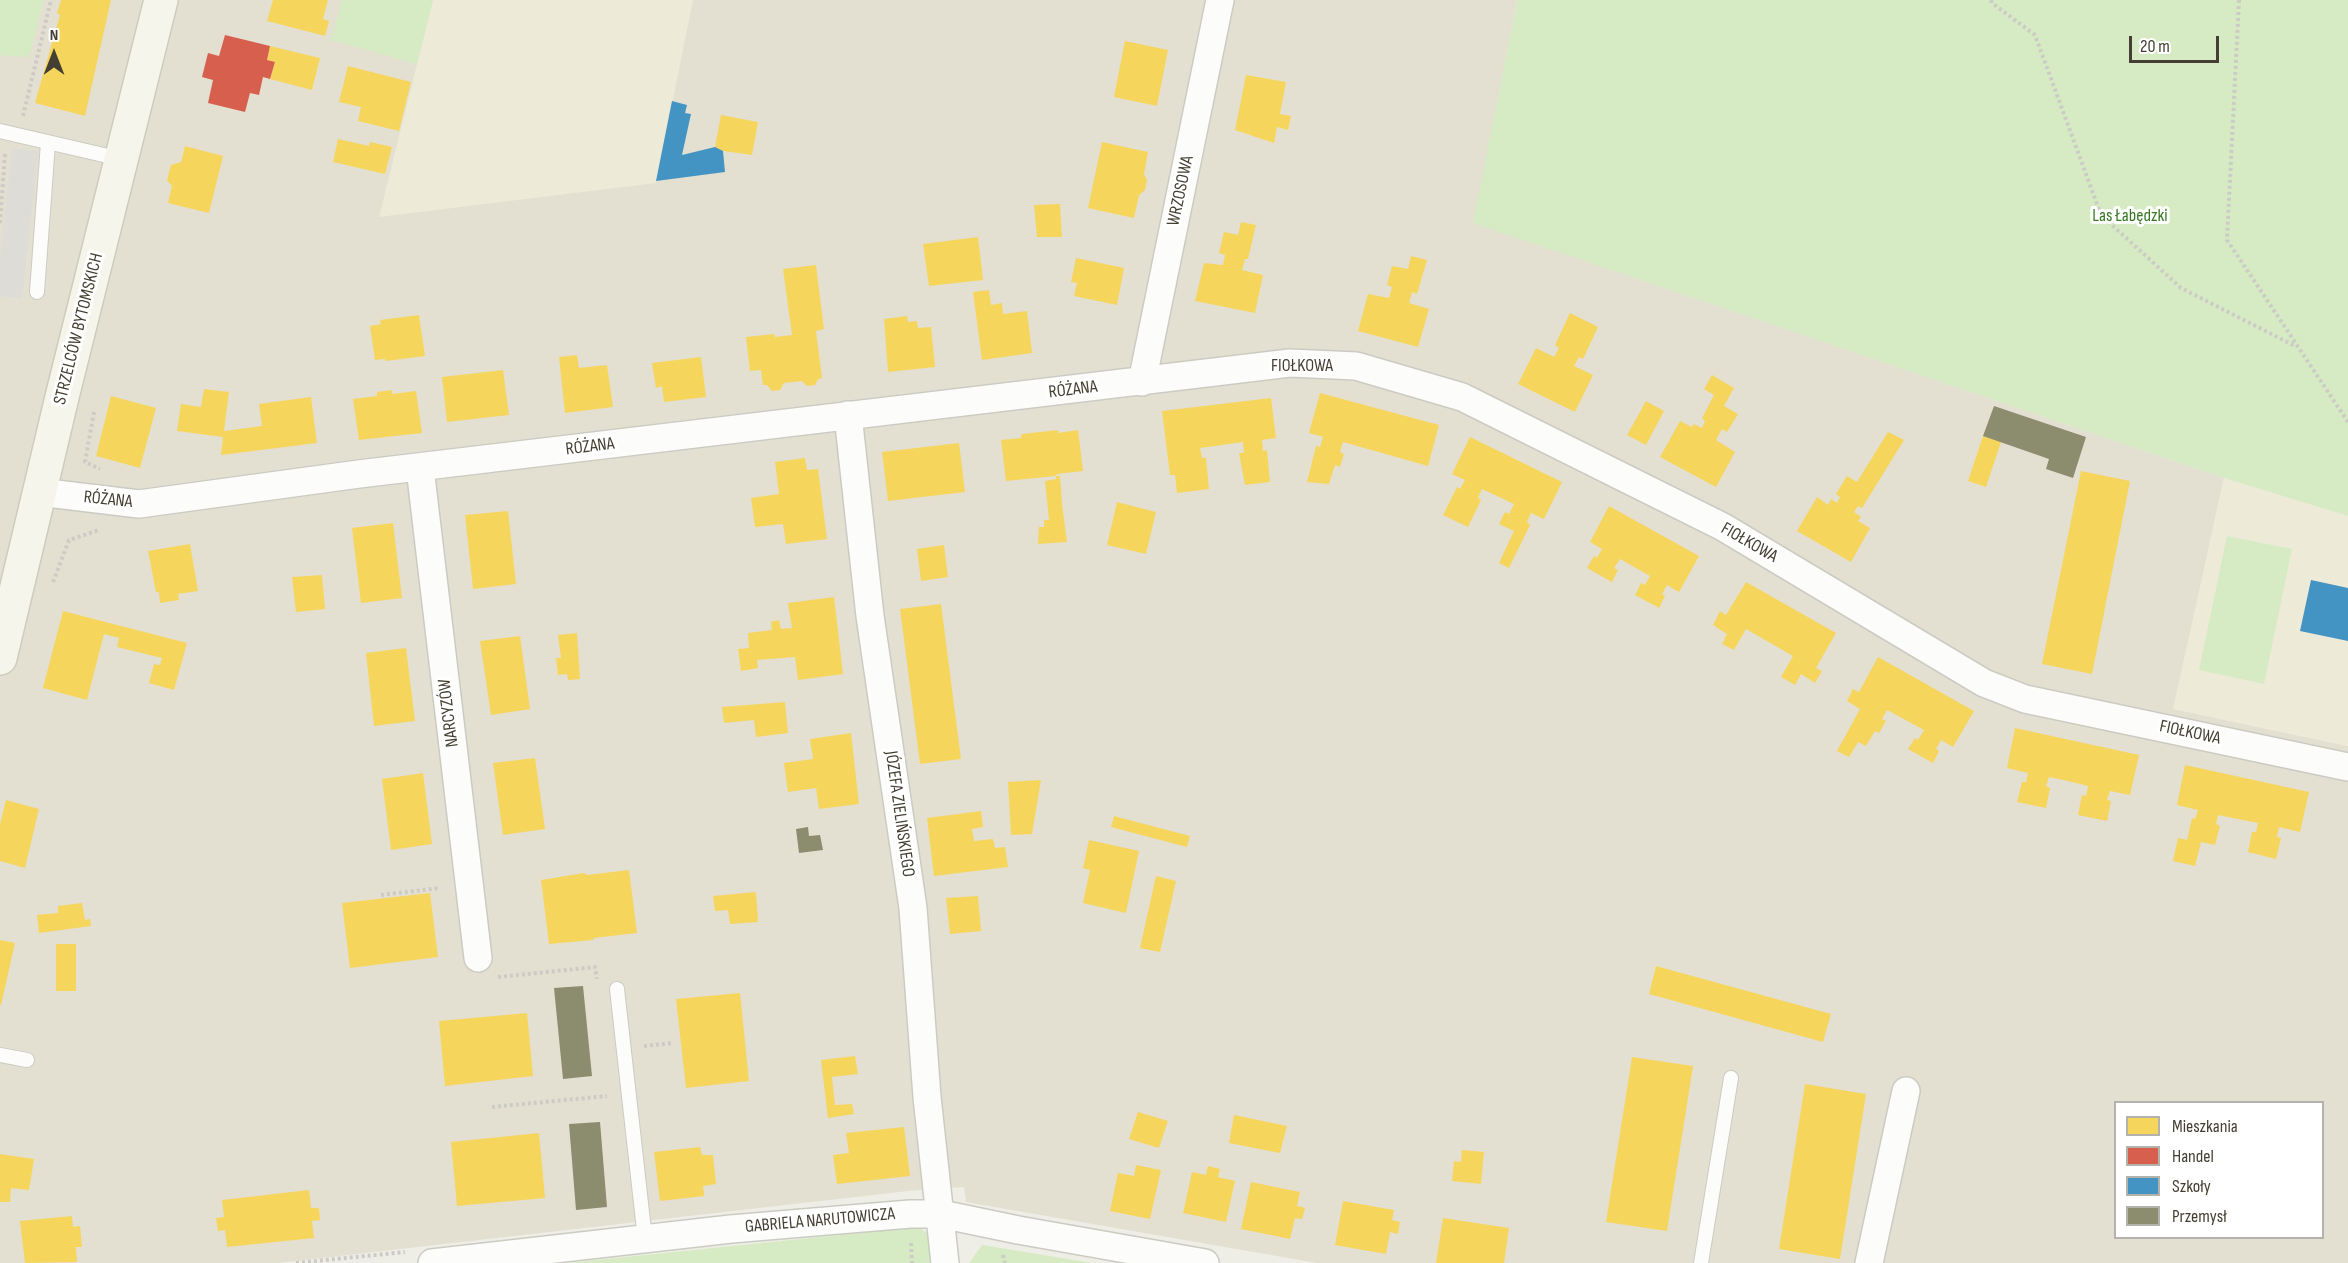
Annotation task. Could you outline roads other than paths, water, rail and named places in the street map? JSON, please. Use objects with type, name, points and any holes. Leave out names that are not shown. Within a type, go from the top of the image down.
[{"type":"street","name":"STRZELCÓW BYTOMSKICH","points":[[0,658],[161,0]]},
{"type":"street","name":"WRZOSOWA","points":[[1142,382],[1220,0]]},
{"type":"street","name":"FIOŁKOWA","points":[[1142,382],[1290,363],[1356,366],[1462,397],[1723,527],[1984,683],[2025,699],[2348,767]]},
{"type":"street","name":"RÓŻANA","points":[[39,492],[140,504],[848,415],[1142,382]]},
{"type":"street","name":"JÓZEFA ZIELIŃSKIEGO","points":[[848,415],[870,616],[913,908],[927,1097],[945,1263]]},
{"type":"street","name":"NARCYZÓW","points":[[420,468],[478,958]]},
{"type":"street","points":[[1869,1263],[1906,1091]]},
{"type":"street","name":"GABRIELA NARUTOWICZA","points":[[432,1263],[753,1227],[909,1214],[941,1214],[1205,1263]]},
{"type":"lane","points":[[0,131],[121,159]]},
{"type":"lane","points":[[37,292],[48,143]]},
{"type":"lane","points":[[617,989],[645,1239]]},
{"type":"lane","points":[[0,1055],[27,1060]]},
{"type":"lane","points":[[1701,1263],[1731,1078]]},
{"type":"park label","name":"Las Łabędzki","points":[[2130,216]]}]
